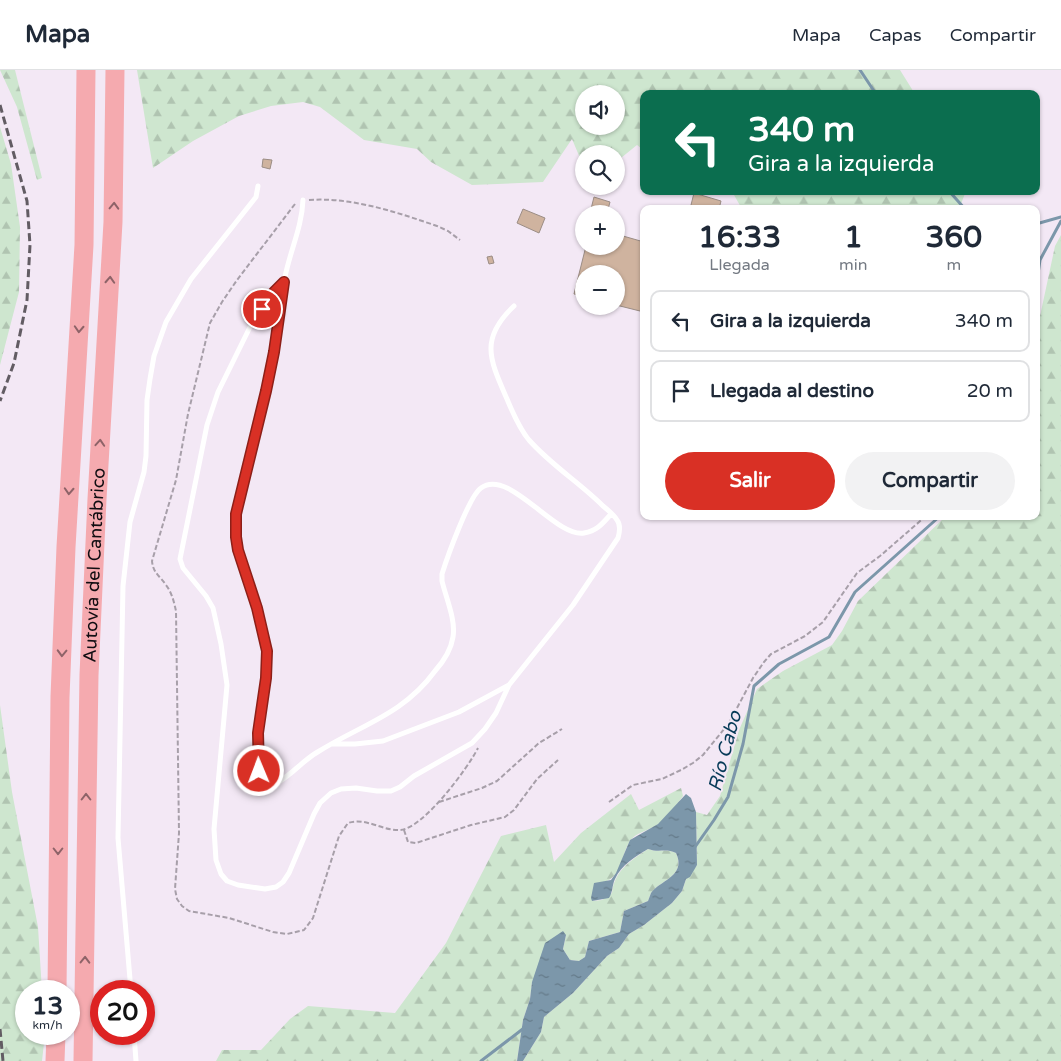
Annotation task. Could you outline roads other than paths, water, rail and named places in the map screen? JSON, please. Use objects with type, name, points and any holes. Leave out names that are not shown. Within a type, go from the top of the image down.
[{"type":"highway","points":[[79,70],[84,245]]},
{"type":"highway","name":"Autovía del Cantábrico","points":[[57,980],[60,697],[66,547],[84,245],[86,70]]},
{"type":"highway","name":"Autovía del Cantábrico","points":[[83,1061],[90,658],[98,473],[113,222],[115,70]]},
{"type":"highway","points":[[55,1061],[56,1045]]},
{"type":"lane","points":[[130,980],[118,838],[123,586],[130,522],[144,472],[147,400],[150,379],[154,356],[166,322],[191,279],[256,197],[258,186]]},
{"type":"lane","points":[[303,200],[302,214],[284,282],[274,352],[266,391],[236,514],[238,550],[257,608],[267,651],[266,678],[258,733],[259,771],[262,778],[274,783],[280,781],[309,758],[398,708],[416,694],[442,663],[451,646],[454,629],[442,574],[469,506],[482,487],[496,484],[515,492],[574,533],[583,533],[600,526],[611,514]]},
{"type":"lane","points":[[284,282],[274,292],[251,325],[218,392],[207,425],[180,559],[183,568],[206,596],[213,608],[227,685],[214,829],[216,860],[220,874],[227,881],[238,885],[265,889],[276,887],[289,873],[314,814],[320,803],[331,794],[341,789],[356,788],[391,791],[472,743],[485,730],[510,685],[573,605],[618,538],[620,530],[618,520],[590,492],[540,451],[528,438],[510,406],[494,368],[491,354],[492,338],[500,319],[514,306]]},
{"type":"lane","points":[[332,744],[383,741],[476,705],[510,685]]},
{"type":"lane","points":[[135,1045],[136,1061]]},
{"type":"water","points":[[686,794],[691,798],[696,812],[697,865],[690,877],[686,879],[682,891],[672,903],[629,934],[619,948],[607,956],[573,993],[544,1017],[541,1032],[523,1061],[517,1061],[523,1020],[530,999],[532,982],[545,943],[563,931],[566,935],[563,949],[570,960],[579,961],[585,957],[589,941],[620,932],[624,911],[648,901],[651,893],[675,873],[678,867],[676,853],[648,849],[629,861],[614,881],[609,898],[592,901],[594,883],[611,880],[616,873],[630,840],[658,824]]},
{"type":"waterway","points":[[860,70],[873,90]]},
{"type":"waterway","points":[[953,195],[961,205]]},
{"type":"waterway","points":[[1040,223],[1061,217]]},
{"type":"waterway","name":"Río Cabo","points":[[1040,260],[1061,221]]},
{"type":"waterway","name":"Río Cabo","points":[[695,847],[728,797],[743,744],[754,686],[779,664],[829,637],[855,592],[936,520]]},
{"type":"waterway","points":[[481,1061],[524,1028]]},
{"type":"railway","points":[[0,105],[27,201],[30,245],[27,300],[14,363],[0,401]]},
{"type":"railway","points":[[0,1029],[3,1061]]}]
